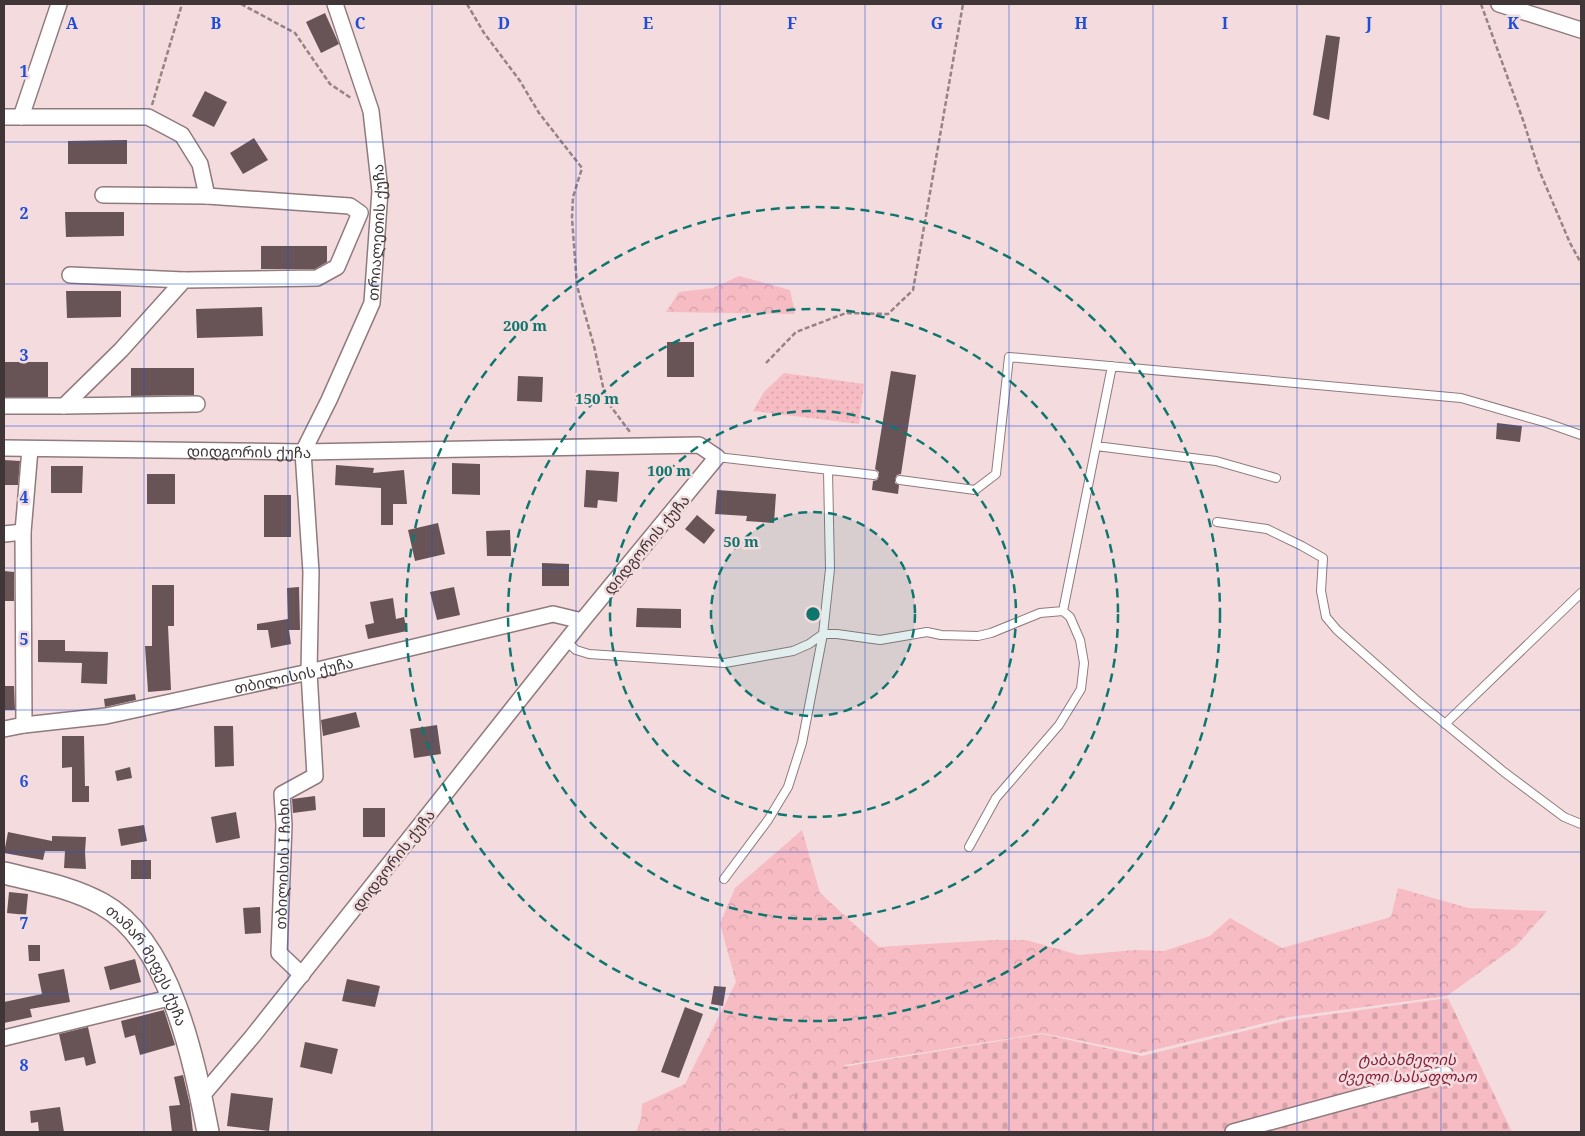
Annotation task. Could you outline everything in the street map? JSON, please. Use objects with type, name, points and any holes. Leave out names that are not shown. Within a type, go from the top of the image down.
[{"type":"street","points":[[21,117],[59,4]]},
{"type":"street","name":"თრიალეთის ქუჩა","points":[[303,452],[329,400],[372,303],[379,211],[380,192],[371,111],[335,4]]},
{"type":"street","points":[[1499,4],[1581,30]]},
{"type":"street","points":[[4,117],[148,117],[182,135],[200,164],[206,196]]},
{"type":"street","points":[[103,195],[206,196],[350,206],[360,213],[379,211]]},
{"type":"street","points":[[70,276],[184,280],[317,278],[337,267],[360,213]]},
{"type":"street","points":[[64,406],[121,350],[184,280]]},
{"type":"street","points":[[4,406],[196,404]]},
{"type":"street","name":"დიდგორის ქუჩა","points":[[4,448],[303,452],[699,445],[717,457],[582,621],[252,1038],[201,1097]]},
{"type":"street","points":[[24,725],[23,532],[30,449]]},
{"type":"street","points":[[303,452],[311,572],[309,672]]},
{"type":"street","points":[[4,534],[23,532]]},
{"type":"street","name":"თბილისის ქუჩა","points":[[4,729],[106,716],[309,672],[553,614],[582,621]]},
{"type":"street","name":"თბილისის I ჩიხი","points":[[302,975],[279,954],[284,825],[282,794],[315,776],[309,672]]},
{"type":"street","name":"თამარ მეფეს ქუჩა","points":[[4,872],[76,892],[102,904],[124,921],[141,941],[161,971],[173,997],[192,1056],[208,1132]]},
{"type":"street","points":[[4,1038],[173,997]]},
{"type":"street","points":[[1233,1132],[1445,1074]]},
{"type":"lane","points":[[900,480],[975,490],[996,474],[1009,357],[1461,398],[1544,422],[1581,435]]},
{"type":"lane","points":[[1063,611],[1112,366]]},
{"type":"lane","points":[[1096,446],[1216,461],[1276,478]]},
{"type":"lane","points":[[717,457],[874,475]]},
{"type":"lane","points":[[724,879],[768,820],[788,787],[802,742],[823,634],[830,569],[828,471]]},
{"type":"lane","points":[[1217,522],[1268,529],[1323,558],[1322,591],[1326,617],[1336,630],[1504,772],[1564,817],[1581,824]]},
{"type":"lane","points":[[1445,724],[1581,593]]},
{"type":"lane","points":[[566,641],[576,650],[589,654],[724,663],[793,652],[823,634],[880,640],[927,632],[941,635],[978,636],[991,633],[1040,613],[1063,611],[1070,617],[1080,640],[1084,663],[1081,689],[1059,725],[996,798],[970,847]]},
{"type":"path","points":[[148,117],[182,4]]},
{"type":"path","points":[[241,4],[296,33],[330,84],[371,111]]},
{"type":"path","points":[[467,4],[484,33],[520,81],[539,113],[582,168],[573,197],[572,218],[577,286],[594,346],[606,400],[639,445]]},
{"type":"path","points":[[766,363],[796,332],[846,313],[888,314],[913,290],[963,4]]},
{"type":"path","points":[[1481,4],[1517,102],[1539,170],[1570,243],[1581,263]]},
{"type":"green space","points":[[739,276],[790,290],[795,314],[666,312],[679,292],[713,288]]},
{"type":"green space","points":[[784,373],[864,384],[859,424],[753,411],[764,392]]},
{"type":"green space","points":[[802,830],[820,893],[879,947],[993,940],[1026,940],[1079,955],[1135,950],[1164,951],[1210,936],[1230,918],[1282,948],[1391,917],[1398,888],[1468,908],[1547,911],[1516,946],[1447,996],[1289,1017],[1141,1053],[1042,1033],[845,1065],[799,1109],[814,1132],[636,1132],[641,1119],[642,1104],[685,1084],[736,982],[720,924],[735,888]]},
{"type":"green space","name":"ტაბახმელის ძველი სასაფლაო","points":[[1448,998],[1512,1132],[787,1132],[800,1074],[1042,1034],[1142,1056],[1289,1020]]},
{"type":"building","points":[[325,13],[339,44],[321,53],[306,22]]},
{"type":"building","points":[[1326,35],[1340,37],[1329,120],[1313,115]]},
{"type":"building","points":[[205,91],[227,102],[214,127],[192,116]]},
{"type":"building","points":[[254,138],[268,160],[243,174],[230,153]]},
{"type":"building","points":[[127,140],[127,164],[68,164],[68,141]]},
{"type":"building","points":[[65,212],[124,212],[124,236],[66,237]]},
{"type":"building","points":[[261,246],[327,246],[327,262],[315,269],[261,269]]},
{"type":"building","points":[[66,291],[121,291],[121,317],[67,318]]},
{"type":"building","points":[[262,307],[263,336],[197,338],[196,309]]},
{"type":"building","points":[[667,342],[694,342],[694,377],[667,377]]},
{"type":"building","points":[[4,362],[48,362],[48,397],[4,397]]},
{"type":"building","points":[[131,368],[194,368],[194,395],[131,396]]},
{"type":"building","points":[[891,371],[916,375],[901,474],[897,475],[895,479],[895,483],[899,485],[898,494],[872,490],[873,481],[877,480],[879,476],[879,472],[875,469]]},
{"type":"building","points":[[518,376],[543,377],[542,402],[517,401]]},
{"type":"building","points":[[1497,423],[1522,426],[1520,442],[1496,439]]},
{"type":"building","points":[[4,460],[20,461],[18,485],[4,485]]},
{"type":"building","points":[[452,463],[480,464],[480,495],[452,494]]},
{"type":"building","points":[[336,465],[374,468],[373,473],[404,470],[407,504],[393,504],[393,525],[381,525],[381,488],[335,485]]},
{"type":"building","points":[[51,466],[83,466],[82,493],[51,493]]},
{"type":"building","points":[[586,470],[619,472],[617,502],[598,500],[597,508],[584,507]]},
{"type":"building","points":[[147,474],[175,474],[175,504],[147,504]]},
{"type":"building","points":[[717,490],[776,494],[774,523],[746,521],[747,516],[715,514]]},
{"type":"building","points":[[264,495],[291,495],[291,537],[264,537]]},
{"type":"building","points":[[697,515],[715,530],[704,544],[685,529]]},
{"type":"building","points":[[438,523],[445,554],[415,561],[408,530]]},
{"type":"building","points":[[510,530],[511,556],[487,556],[486,531]]},
{"type":"building","points":[[542,563],[569,564],[569,586],[542,586]]},
{"type":"building","points":[[4,571],[14,572],[14,601],[4,601]]},
{"type":"building","points":[[152,585],[174,585],[174,626],[168,626],[171,690],[148,692],[145,646],[152,646]]},
{"type":"building","points":[[299,587],[300,630],[289,630],[291,644],[271,648],[268,630],[257,630],[257,624],[288,619],[287,588]]},
{"type":"building","points":[[454,587],[460,615],[437,620],[430,592]]},
{"type":"building","points":[[393,598],[396,619],[404,617],[407,631],[368,639],[365,625],[374,623],[370,602]]},
{"type":"building","points":[[637,608],[681,609],[681,628],[636,627]]},
{"type":"building","points":[[38,640],[65,640],[65,651],[108,652],[107,684],[81,683],[82,663],[38,662]]},
{"type":"building","points":[[4,686],[14,686],[15,710],[4,710]]},
{"type":"building","points":[[135,694],[136,700],[105,707],[104,699]]},
{"type":"building","points":[[356,712],[360,727],[323,736],[321,720]]},
{"type":"building","points":[[437,725],[441,754],[414,758],[410,729]]},
{"type":"building","points":[[214,726],[233,726],[234,766],[215,767]]},
{"type":"building","points":[[62,736],[84,736],[85,786],[89,786],[89,802],[72,802],[72,767],[62,768]]},
{"type":"building","points":[[130,767],[132,778],[117,781],[115,771]]},
{"type":"building","points":[[315,796],[316,810],[293,813],[292,799]]},
{"type":"building","points":[[363,808],[385,808],[385,837],[363,837]]},
{"type":"building","points":[[236,812],[240,838],[216,843],[211,817]]},
{"type":"building","points":[[144,825],[147,841],[121,846],[118,829]]},
{"type":"building","points":[[8,832],[52,841],[52,836],[86,837],[86,869],[64,868],[65,851],[45,851],[43,860],[4,853]]},
{"type":"building","points":[[131,860],[151,860],[151,879],[131,879]]},
{"type":"building","points":[[9,892],[28,894],[26,915],[7,913]]},
{"type":"building","points":[[260,907],[261,933],[245,934],[243,908]]},
{"type":"building","points":[[28,945],[40,945],[40,961],[29,961]]},
{"type":"building","points":[[135,959],[141,982],[110,990],[104,967]]},
{"type":"building","points":[[64,969],[70,1002],[30,1009],[32,1017],[4,1023],[4,1002],[42,994],[38,974]]},
{"type":"building","points":[[347,979],[380,986],[375,1007],[342,1001]]},
{"type":"building","points":[[714,986],[726,987],[723,1006],[711,1004]]},
{"type":"building","points":[[685,1007],[703,1014],[679,1078],[661,1072]]},
{"type":"building","points":[[164,1010],[175,1045],[140,1055],[135,1035],[125,1038],[121,1021]]},
{"type":"building","points":[[88,1027],[96,1063],[86,1066],[84,1057],[65,1061],[59,1034]]},
{"type":"building","points":[[305,1042],[338,1049],[332,1074],[300,1067]]},
{"type":"building","points":[[183,1075],[190,1105],[193,1132],[172,1132],[169,1106],[180,1105],[174,1077]]},
{"type":"building","points":[[231,1093],[273,1098],[269,1131],[227,1126]]},
{"type":"building","points":[[60,1107],[64,1132],[39,1132],[38,1122],[31,1123],[30,1111]]}]
